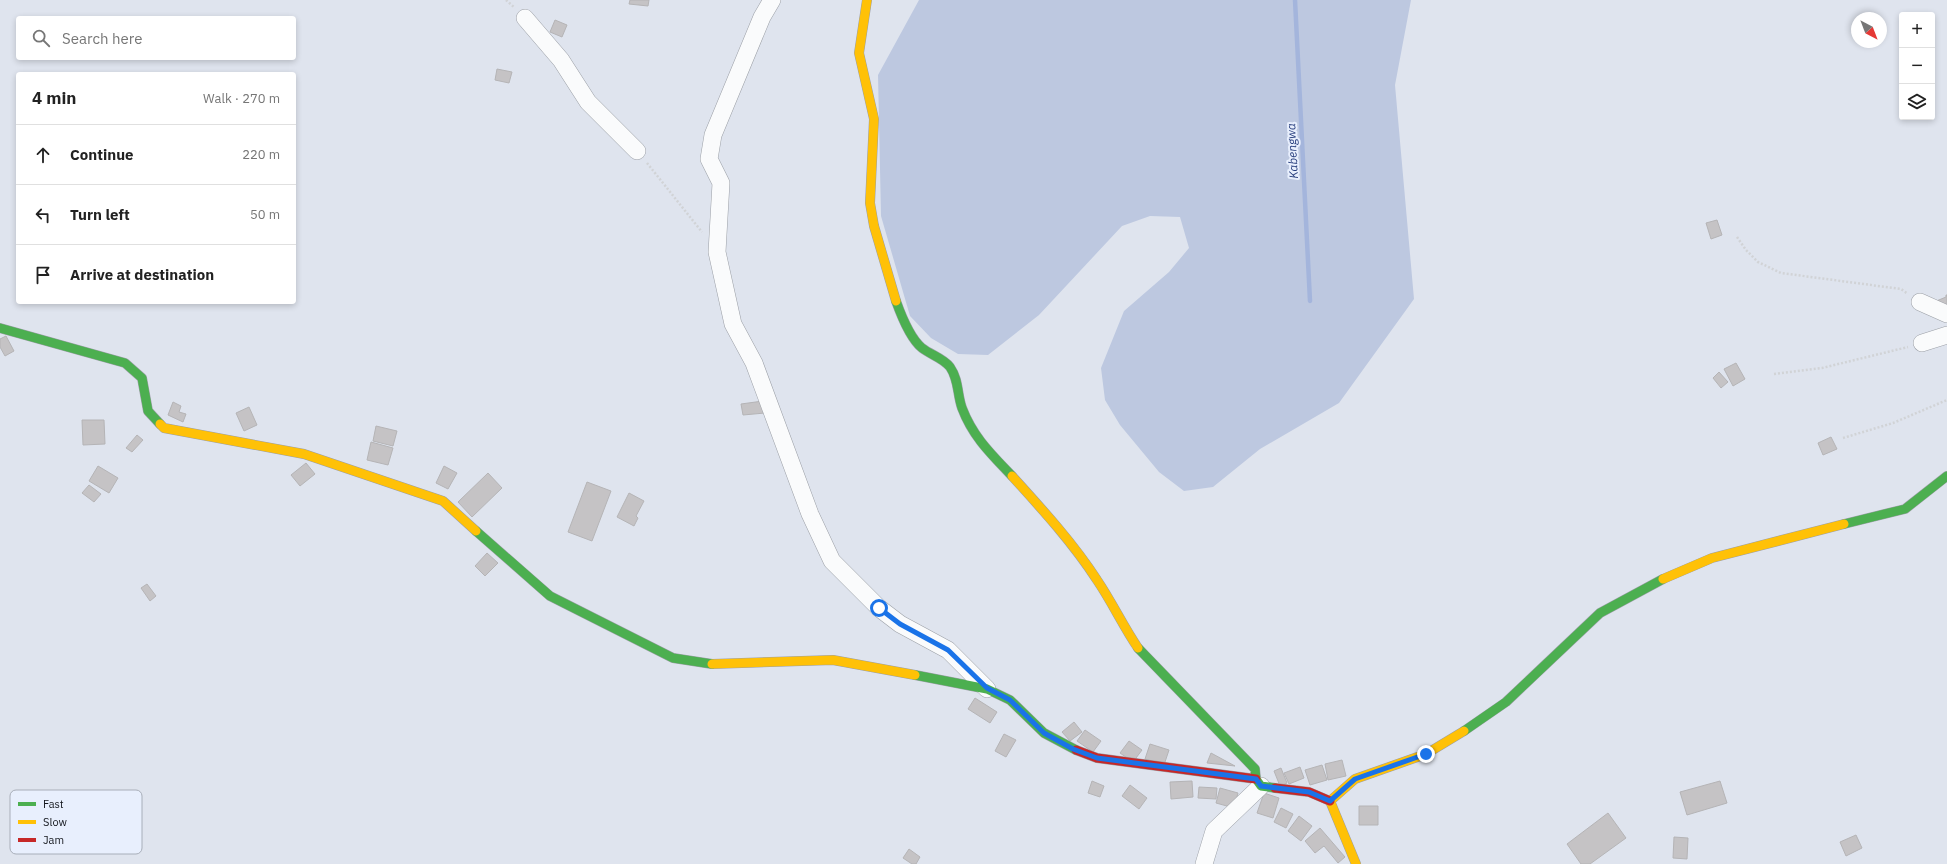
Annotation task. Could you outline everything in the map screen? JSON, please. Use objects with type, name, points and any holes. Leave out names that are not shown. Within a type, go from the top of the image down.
[{"type":"street","points":[[772,0],[762,17],[713,135],[709,159],[721,183],[717,252],[733,324],[754,364],[810,514],[832,561],[879,608],[900,624],[948,650],[987,688],[1010,700],[1044,733],[1073,749],[1097,758],[1309,792],[1330,801],[1356,864]]},
{"type":"street","points":[[867,0],[859,53],[874,119],[870,203],[874,226],[902,319],[922,348],[937,356],[949,366],[956,378],[962,407],[977,438],[1080,555],[1102,587],[1124,628],[1140,652],[1255,769],[1259,783]]},
{"type":"street","points":[[525,18],[560,60],[588,102],[637,151]]},
{"type":"street","points":[[1920,302],[1947,314]]},
{"type":"street","points":[[0,328],[124,363],[142,378],[148,411],[164,428],[304,454],[443,501],[550,596],[673,658],[717,665],[834,660],[987,688]]},
{"type":"street","points":[[1922,344],[1947,335]]},
{"type":"street","points":[[1330,801],[1355,779],[1426,754],[1472,726],[1506,702],[1600,614],[1664,578],[1712,558],[1905,509],[1947,476]]},
{"type":"street","points":[[1204,864],[1214,831],[1259,783]]},
{"type":"path","points":[[637,151],[717,252]]},
{"type":"path","points":[[1737,237],[1746,250],[1758,262],[1781,273],[1901,289],[1920,302]]},
{"type":"path","points":[[1774,374],[1822,368],[1922,344]]},
{"type":"path","points":[[1843,438],[1893,423],[1947,400]]},
{"type":"shaded area","points":[[919,0],[1411,0],[1395,85],[1414,299],[1339,403],[1260,449],[1213,487],[1184,491],[1159,472],[1120,425],[1105,400],[1101,368],[1124,311],[1169,272],[1189,248],[1180,217],[1150,216],[1122,226],[1039,315],[988,355],[958,354],[931,338],[910,316],[881,216],[878,75]]},
{"type":"building","points":[[630,0],[649,0],[648,6],[629,4]]},
{"type":"building","points":[[555,20],[567,25],[562,37],[550,32]]},
{"type":"building","points":[[497,69],[512,72],[509,83],[495,80]]},
{"type":"building","points":[[1717,220],[1722,235],[1711,239],[1706,223]]},
{"type":"building","points":[[1946,295],[1947,306],[1934,302],[1946,297]]},
{"type":"building","points":[[6,336],[14,351],[5,356],[0,347],[0,339]]},
{"type":"building","points":[[1736,363],[1745,379],[1733,386],[1724,369]]},
{"type":"building","points":[[1719,372],[1728,382],[1721,388],[1713,378]]},
{"type":"building","points":[[763,401],[765,413],[743,415],[741,404]]},
{"type":"building","points":[[173,402],[181,406],[179,412],[186,414],[183,422],[168,415]]},
{"type":"building","points":[[249,407],[257,425],[244,431],[236,413]]},
{"type":"building","points":[[82,420],[104,420],[105,444],[83,445]]},
{"type":"building","points":[[376,426],[397,431],[393,446],[373,441]]},
{"type":"building","points":[[137,435],[143,440],[132,452],[126,448]]},
{"type":"building","points":[[1831,437],[1837,449],[1823,455],[1818,443]]},
{"type":"building","points":[[371,442],[393,448],[388,465],[367,460]]},
{"type":"building","points":[[306,463],[315,474],[300,486],[291,475]]},
{"type":"building","points":[[98,466],[118,478],[109,493],[89,481]]},
{"type":"building","points":[[444,466],[457,473],[448,489],[436,483]]},
{"type":"building","points":[[488,473],[502,488],[472,517],[458,502]]},
{"type":"building","points":[[587,482],[611,491],[592,541],[568,532]]},
{"type":"building","points":[[89,485],[101,494],[94,502],[82,493]]},
{"type":"building","points":[[629,493],[644,501],[636,516],[638,518],[634,526],[617,517]]},
{"type":"building","points":[[487,553],[498,563],[485,576],[475,566]]},
{"type":"building","points":[[147,584],[156,596],[150,601],[141,588]]},
{"type":"building","points":[[975,698],[997,712],[990,723],[968,709]]},
{"type":"building","points":[[1074,722],[1082,732],[1070,741],[1062,732]]},
{"type":"building","points":[[1085,730],[1101,741],[1093,752],[1077,741]]},
{"type":"building","points":[[1004,734],[1016,740],[1006,757],[995,751]]},
{"type":"building","points":[[1129,741],[1142,750],[1133,762],[1120,753]]},
{"type":"building","points":[[1150,744],[1169,750],[1164,765],[1145,759]]},
{"type":"building","points":[[1211,753],[1235,766],[1207,763]]},
{"type":"building","points":[[1342,760],[1346,776],[1328,780],[1325,764]]},
{"type":"building","points":[[1322,765],[1327,780],[1310,785],[1305,770]]},
{"type":"building","points":[[1300,767],[1304,778],[1289,784],[1284,773]]},
{"type":"building","points":[[1281,768],[1287,783],[1280,786],[1274,771]]},
{"type":"building","points":[[1092,781],[1104,786],[1100,797],[1088,793]]},
{"type":"building","points":[[1192,781],[1193,797],[1171,799],[1170,782]]},
{"type":"building","points":[[1720,781],[1727,803],[1687,815],[1680,792]]},
{"type":"building","points":[[1130,785],[1147,798],[1139,809],[1122,796]]},
{"type":"building","points":[[1199,787],[1217,788],[1216,799],[1198,798]]},
{"type":"building","points":[[1220,788],[1238,793],[1234,808],[1216,803]]},
{"type":"building","points":[[1264,793],[1279,798],[1273,818],[1257,813]]},
{"type":"building","points":[[1359,806],[1378,806],[1378,825],[1359,825]]},
{"type":"building","points":[[1281,808],[1293,814],[1286,828],[1274,822]]},
{"type":"building","points":[[1608,813],[1626,838],[1590,864],[1581,864],[1567,844]]},
{"type":"building","points":[[1299,816],[1312,826],[1301,841],[1288,831]]},
{"type":"building","points":[[1320,828],[1345,857],[1338,863],[1324,846],[1315,853],[1305,841]]},
{"type":"building","points":[[1856,835],[1862,848],[1846,856],[1840,842]]},
{"type":"building","points":[[1674,837],[1688,838],[1687,859],[1673,858]]},
{"type":"building","points":[[909,849],[920,857],[916,864],[912,864],[903,858]]},
{"type":"waterway","name":"Kabengwa","points":[[1295,0],[1310,301]]},
{"type":"traffic: fast","points":[[896,301],[907,326],[918,344],[944,361],[950,367],[955,377],[960,403],[966,418],[983,445],[1012,476]]},
{"type":"traffic: fast","points":[[0,328],[125,363],[142,378],[148,411],[160,424]]},
{"type":"traffic: fast","points":[[1844,524],[1905,509],[1947,476]]},
{"type":"traffic: fast","points":[[476,531],[550,596],[673,658],[712,664]]},
{"type":"traffic: fast","points":[[1464,731],[1506,702],[1600,613],[1663,579]]},
{"type":"traffic: fast","points":[[1138,648],[1255,769],[1256,779],[1261,786],[1275,788]]},
{"type":"traffic: fast","points":[[915,675],[987,689],[1010,700],[1044,733],[1076,750]]},
{"type":"traffic: slow","points":[[867,0],[859,53],[874,119],[870,203],[874,226],[896,301]]},
{"type":"traffic: slow","points":[[160,424],[164,428],[304,454],[443,501],[476,531]]},
{"type":"traffic: slow","points":[[1012,476],[1046,514],[1088,566],[1138,648]]},
{"type":"traffic: slow","points":[[1663,579],[1712,558],[1844,524]]},
{"type":"traffic: slow","points":[[712,664],[833,660],[915,675]]},
{"type":"traffic: slow","points":[[1356,864],[1330,801],[1355,779],[1426,754],[1464,731]]},
{"type":"traffic: jam","points":[[1076,750],[1097,758],[1256,779]]},
{"type":"traffic: jam","points":[[1275,788],[1309,792],[1330,801]]},
{"type":"route","points":[[879,608],[900,624],[948,650],[987,688],[1010,700],[1044,733],[1073,749],[1097,758],[1256,779],[1261,786],[1309,792],[1330,801],[1355,779],[1426,754]]}]
